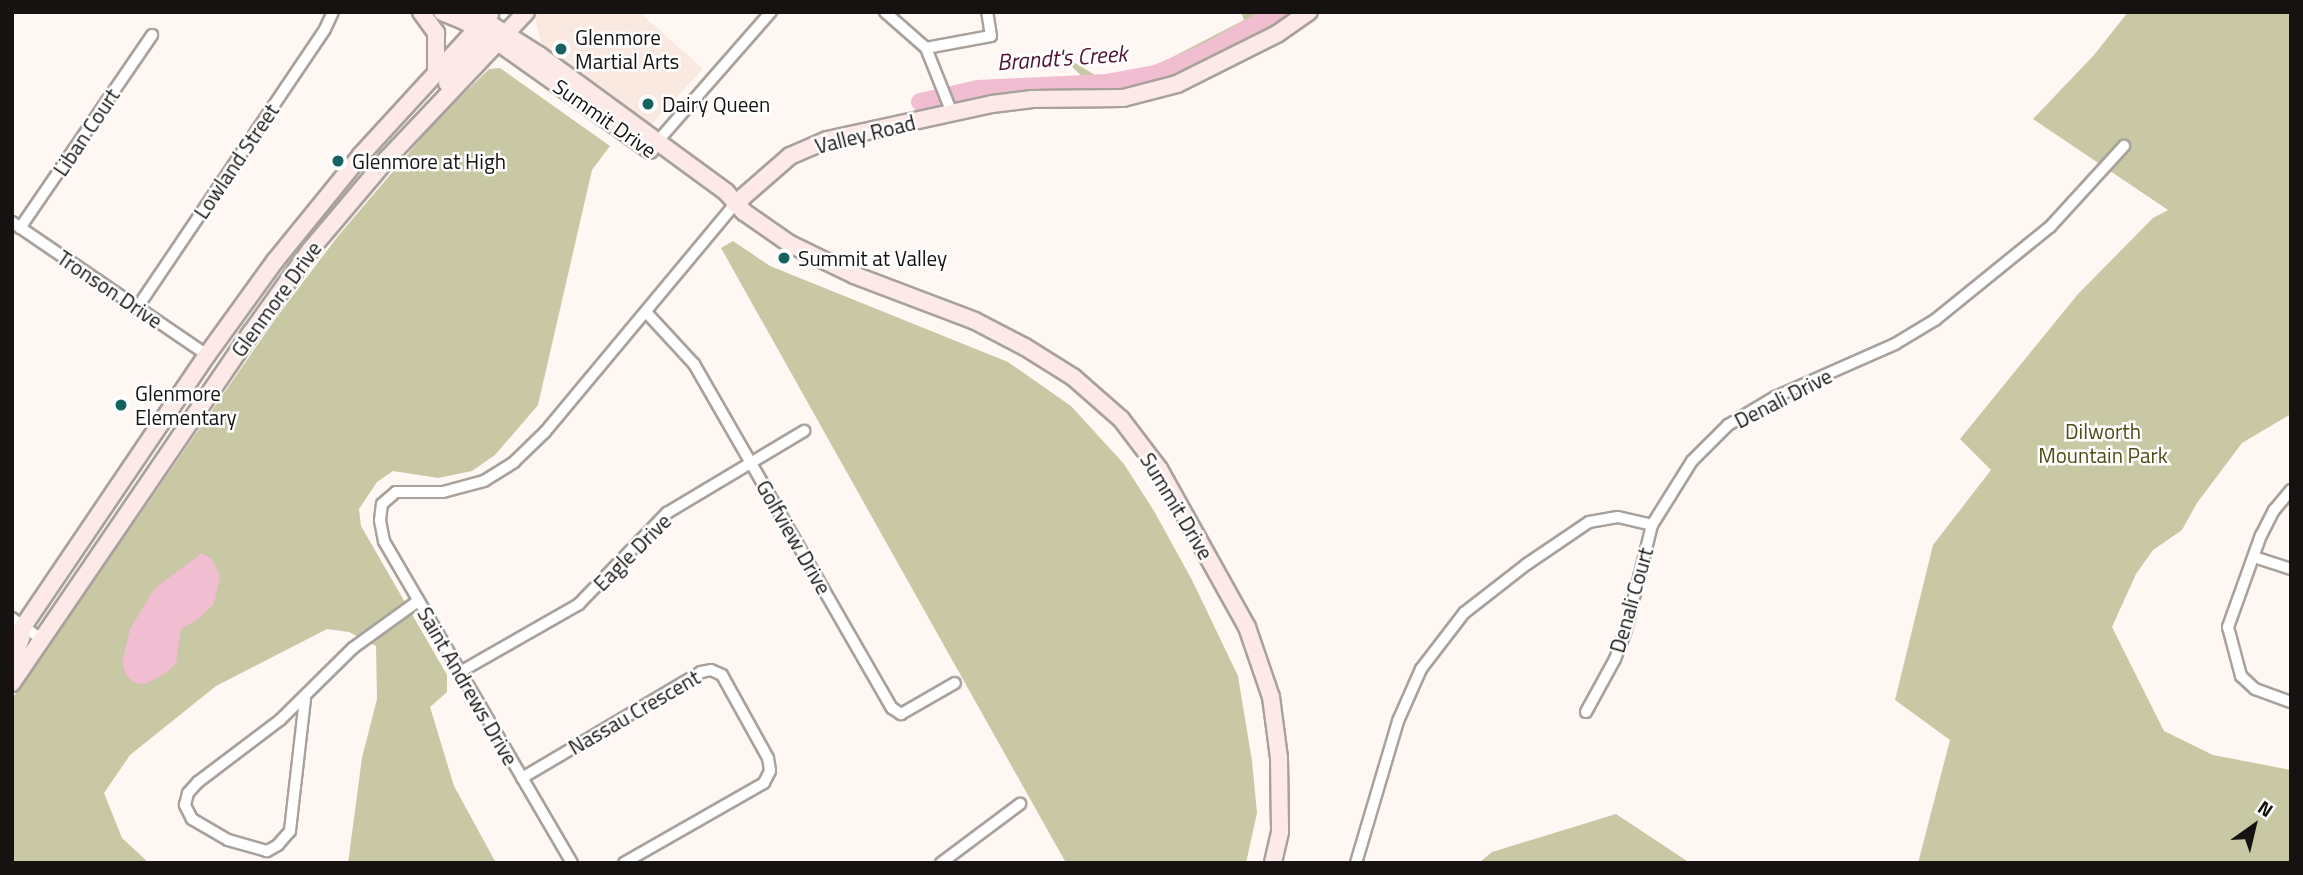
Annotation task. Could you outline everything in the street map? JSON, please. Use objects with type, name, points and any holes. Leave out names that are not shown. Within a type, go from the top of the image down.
[{"type":"main road","points":[[421,12],[436,33],[436,72]]},
{"type":"main road","name":"Summit Drive","points":[[443,12],[489,26],[721,200],[735,204]]},
{"type":"main road","points":[[387,159],[489,26],[505,12]]},
{"type":"main road","points":[[483,61],[502,58],[535,60],[527,35],[528,12],[489,26]]},
{"type":"main road","name":"Valley Road","points":[[735,204],[790,156],[814,145],[952,113],[1031,99],[1123,98],[1177,85],[1277,34],[1309,12]]},
{"type":"main road","name":"Glenmore Drive","points":[[12,643],[18,622],[207,355],[309,218],[369,145],[436,72],[489,26]]},
{"type":"main road","name":"Glenmore Drive","points":[[12,683],[251,333],[312,249],[387,159],[483,61],[489,26]]},
{"type":"main road","name":"Summit Drive","points":[[535,60],[657,142],[726,192],[735,204],[790,244],[854,275],[975,321],[1025,346],[1073,377],[1121,419],[1159,469],[1247,627],[1271,697],[1279,758],[1280,832],[1273,863]]},
{"type":"main road","points":[[12,663],[18,622]]},
{"type":"street","name":"Lowland Street","points":[[136,308],[325,29],[333,12]]},
{"type":"street","points":[[657,142],[771,12]]},
{"type":"street","points":[[885,12],[926,48],[952,113]]},
{"type":"street","points":[[926,48],[991,36],[988,12]]},
{"type":"street","name":"Liban Court","points":[[16,225],[152,35]]},
{"type":"street","name":"Denali Drive","points":[[1652,524],[1692,461],[1728,425],[1775,397],[1870,355],[1935,320],[2050,227],[2124,146]]},
{"type":"street","name":"Valley Road","points":[[382,504],[396,492],[443,492],[484,481],[514,462],[545,432],[735,204]]},
{"type":"street","name":"Tronson Drive","points":[[16,225],[207,355]]},
{"type":"street","name":"Golfview Drive","points":[[646,312],[694,364],[892,708],[901,714],[955,683]]},
{"type":"street","name":"Eagle Drive","points":[[460,672],[579,604],[667,513],[804,431]]},
{"type":"street","points":[[2291,490],[2274,510],[2241,585],[2228,627],[2241,676],[2255,690],[2291,702]]},
{"type":"street","name":"Saint Andrews Drive","points":[[382,504],[380,520],[384,541],[572,863]]},
{"type":"street","points":[[1356,863],[1398,721],[1421,669],[1464,613],[1527,564],[1589,522],[1618,517],[1652,524]]},
{"type":"street","name":"Denali Court","points":[[1586,712],[1599,683],[1615,659],[1626,630],[1652,524]]},
{"type":"street","points":[[2254,557],[2291,569]]},
{"type":"street","points":[[304,699],[290,831],[278,845],[267,851],[228,840],[192,819],[185,805],[188,793],[198,782],[304,699],[324,674],[353,648],[418,601]]},
{"type":"street","points":[[18,622],[41,639]]},
{"type":"street","name":"Nassau Crescent","points":[[522,778],[701,672],[711,670],[722,676],[768,758],[770,771],[764,783],[624,863]]},
{"type":"street","points":[[941,863],[1020,804]]},
{"type":"shaded area","points":[[534,12],[639,12],[703,69],[649,127],[543,51]]},
{"type":"shaded area","points":[[202,553],[212,559],[220,576],[214,604],[197,620],[181,629],[176,663],[166,673],[145,684],[134,683],[126,675],[122,663],[130,629],[155,588]]},
{"type":"green space","points":[[1241,12],[1290,12],[1258,32],[1170,74],[1121,88],[1097,91],[1057,52],[1095,75],[1127,74],[1157,65],[1244,20]]},
{"type":"green space","name":"Dilworth Mountain Park","points":[[2128,12],[2291,12],[2291,414],[2242,443],[2197,503],[2182,530],[2153,550],[2136,574],[2112,627],[2164,731],[2213,755],[2291,770],[2291,863],[1918,863],[1950,740],[1895,700],[1933,545],[1991,470],[1960,439],[2078,294],[2153,218],[2168,210],[2033,119],[2094,55]]},
{"type":"green space","points":[[500,68],[610,146],[592,170],[538,405],[495,455],[472,471],[438,478],[393,471],[377,482],[359,509],[361,526],[447,675],[447,692],[430,707],[454,786],[496,863],[348,863],[362,758],[377,699],[376,646],[349,632],[327,629],[216,686],[130,755],[104,793],[122,838],[149,863],[12,863],[12,699],[276,318],[338,236],[435,122],[489,69]]},
{"type":"green space","points":[[733,241],[770,266],[1008,362],[1071,406],[1124,464],[1154,511],[1192,580],[1238,676],[1252,761],[1257,813],[1246,863],[1066,863],[721,248]]},
{"type":"green space","points":[[1616,814],[1690,863],[1479,863],[1492,852]]},
{"type":"waterway","name":"Brandt's Creek","points":[[920,102],[978,89],[1106,83],[1156,74],[1207,52],[1277,12]]},
{"type":"place","name":"Glenmore Martial Arts","points":[[561,49]]},
{"type":"place","name":"Dairy Queen","points":[[648,104]]},
{"type":"place","name":"Glenmore at High","points":[[338,161]]},
{"type":"place","name":"Summit at Valley","points":[[784,258]]},
{"type":"place","name":"Glenmore Elementary","points":[[121,405]]}]
